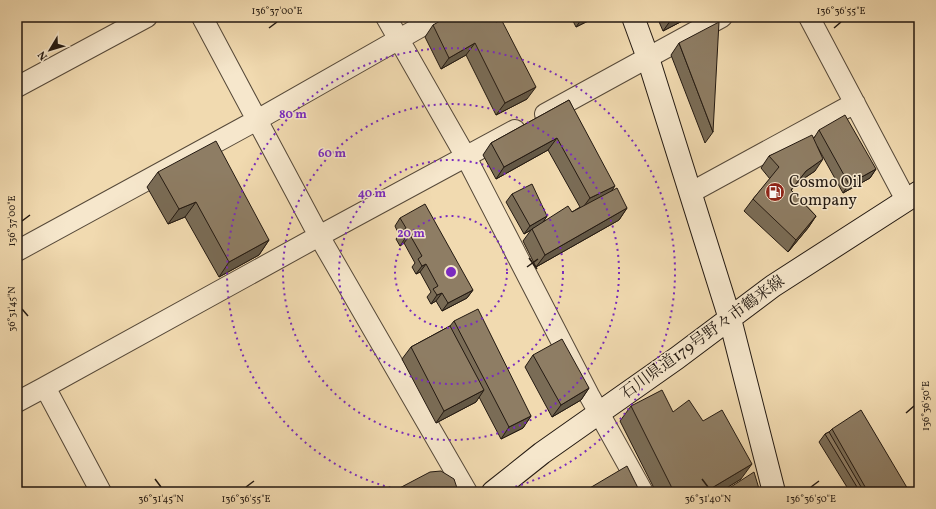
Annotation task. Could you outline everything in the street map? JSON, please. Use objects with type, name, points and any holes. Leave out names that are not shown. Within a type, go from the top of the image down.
[{"type":"main road","points":[[633,17],[648,58],[730,319],[774,492]]},
{"type":"main road","name":"石川県道179号野々市鶴来線","points":[[493,492],[542,453],[599,414],[773,286],[912,196]]},
{"type":"street","points":[[17,87],[147,17]]},
{"type":"street","points":[[202,17],[319,236],[467,492]]},
{"type":"street","points":[[386,17],[466,157],[599,414],[643,492]]},
{"type":"street","points":[[17,251],[257,120],[438,17]]},
{"type":"street","points":[[17,402],[722,17]]},
{"type":"street","points":[[810,17],[855,103],[912,196]]},
{"type":"street","points":[[690,193],[855,103]]},
{"type":"street","points":[[45,387],[101,492]]},
{"type":"building","points":[[447,17],[494,17],[496,22],[501,19],[536,87],[505,103],[475,43],[449,58],[433,25]]},
{"type":"building","points":[[719,22],[713,132],[679,43]]},
{"type":"building","points":[[569,100],[615,186],[590,198],[557,138],[504,167],[491,143]]},
{"type":"building","points":[[845,115],[876,169],[849,184],[819,130]]},
{"type":"building","name":"Cosmo Oil Company","points":[[812,135],[823,159],[806,171],[791,190],[816,216],[796,240],[753,199],[779,167],[769,156]]},
{"type":"building","points":[[216,141],[269,240],[229,262],[196,202],[179,209],[158,172]]},
{"type":"building","points":[[532,184],[547,216],[530,226],[512,194]]},
{"type":"building","points":[[617,188],[627,208],[545,255],[532,229],[568,206],[572,212]]},
{"type":"building","points":[[425,204],[473,290],[448,303],[442,293],[437,295],[433,289],[438,286],[426,264],[422,266],[418,259],[422,256],[410,235],[406,237],[402,231],[406,228],[400,218]]},
{"type":"building","points":[[478,309],[531,416],[509,427],[454,321]]},
{"type":"building","points":[[450,326],[484,390],[444,411],[411,347]]},
{"type":"building","points":[[562,339],[589,388],[561,405],[533,355]]},
{"type":"building","points":[[662,390],[673,412],[689,400],[703,421],[722,410],[752,464],[705,492],[674,492],[631,406]]},
{"type":"building","points":[[861,410],[909,491],[868,492],[832,429]]},
{"type":"building","points":[[829,432],[864,492],[860,492],[825,434]]},
{"type":"building","points":[[627,466],[640,492],[583,492]]},
{"type":"building","points":[[441,471],[454,479],[457,488],[456,492],[392,492],[430,472]]},
{"type":"building","points":[[754,472],[760,492],[723,492]]},
{"type":"building","points":[[17,478],[25,492],[17,492]]},
{"type":"place","name":"Cosmo Oil Company","points":[[775,192]]}]
